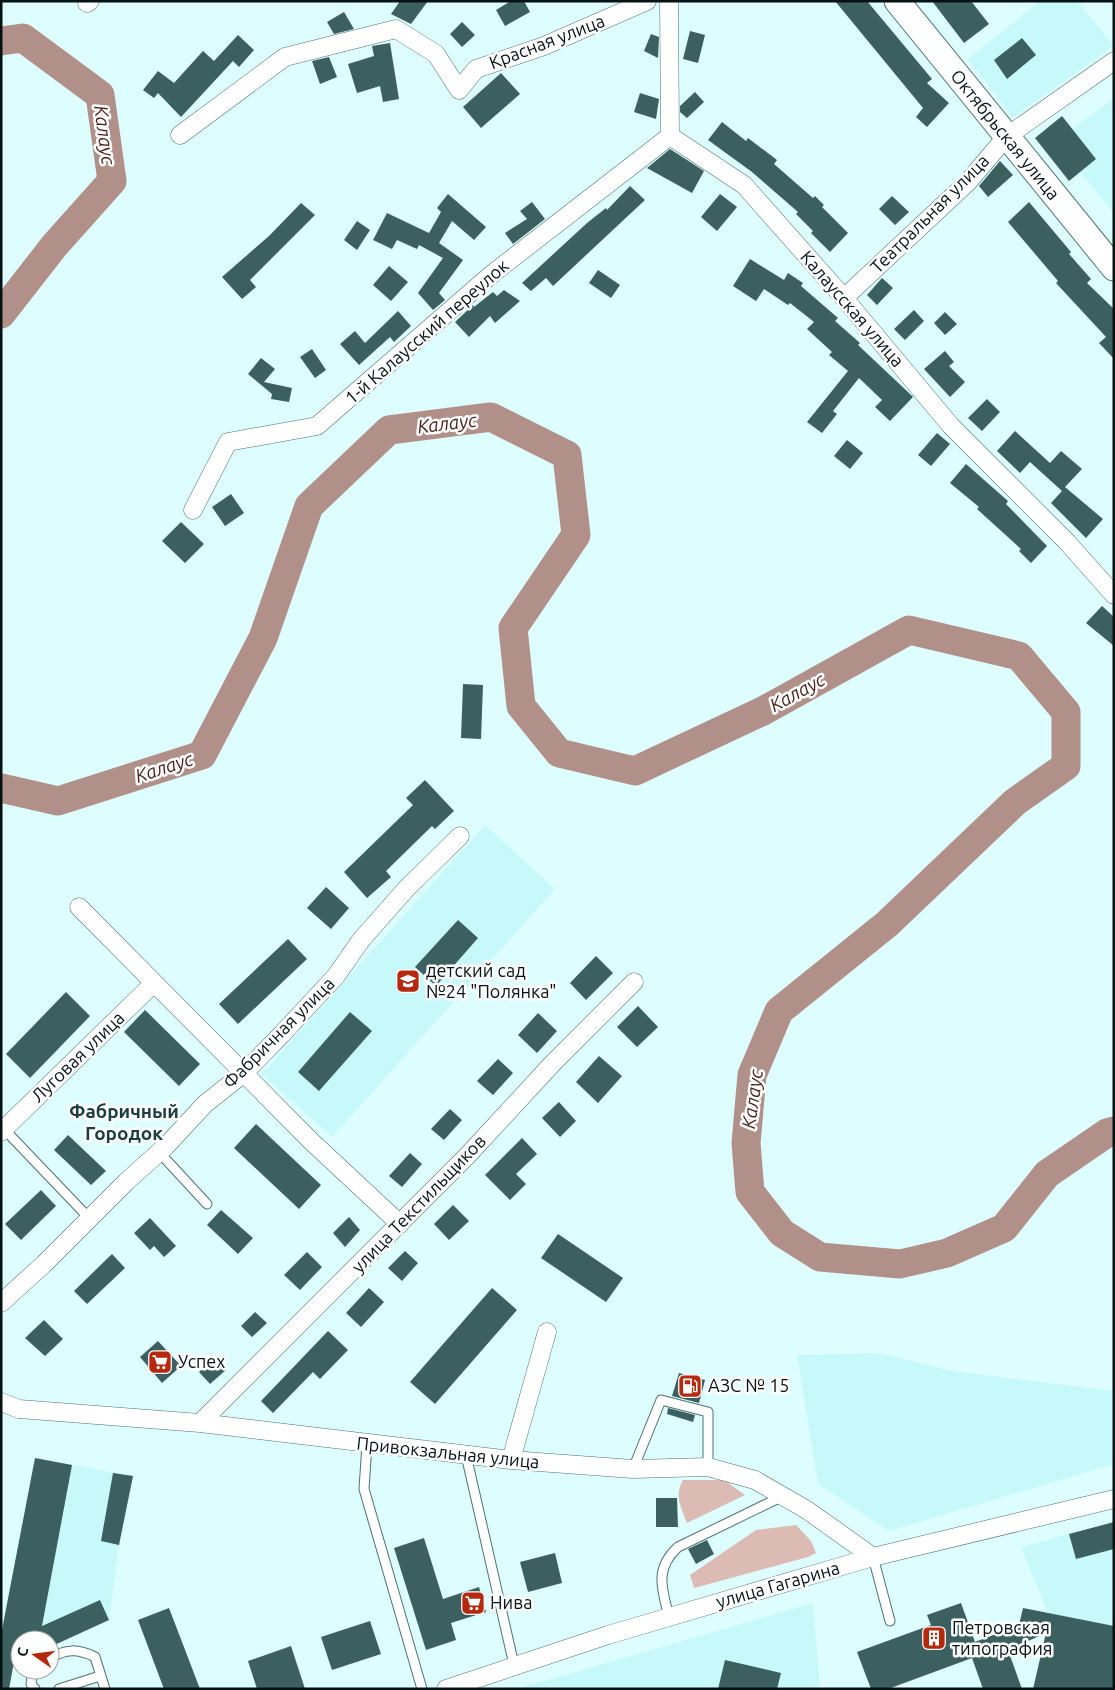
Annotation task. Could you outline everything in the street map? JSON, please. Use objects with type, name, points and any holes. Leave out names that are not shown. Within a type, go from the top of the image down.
[{"type":"main road","name":"Октябрьская улица","points":[[897,1],[1114,268]]},
{"type":"street","name":"Красная улица","points":[[180,135],[285,57],[396,29],[436,54],[459,90],[476,69],[544,46],[647,1]]},
{"type":"street","points":[[669,1],[670,136]]},
{"type":"street","name":"Театральная улица","points":[[844,298],[968,182],[1006,137],[1114,61]]},
{"type":"street","name":"Калаусская улица","points":[[670,136],[744,185],[844,298],[951,426],[1067,542],[1114,596]]},
{"type":"street","name":"1-й Калаусский переулок","points":[[192,510],[228,442],[317,426],[492,274],[670,136]]},
{"type":"street","name":"Фабричная улица","points":[[1,1303],[44,1264],[204,1104],[244,1072],[336,976],[361,940],[407,888],[460,836]]},
{"type":"street","points":[[79,908],[312,1142],[400,1224]]},
{"type":"street","name":"улица Текстильщиков","points":[[200,1423],[400,1224],[634,982]]},
{"type":"street","name":"Луговая улица","points":[[2,1129],[154,983]]},
{"type":"street","points":[[511,1460],[547,1332]]},
{"type":"street","name":"Привокзальная улица","points":[[1,1402],[19,1409],[75,1415],[200,1423],[511,1460],[633,1469],[708,1467],[755,1480],[807,1510],[873,1557]]},
{"type":"street","name":"улица Гагарина","points":[[446,1689],[514,1665],[669,1617],[873,1557],[1114,1499]]},
{"type":"lane","points":[[2,1129],[89,1218]]},
{"type":"lane","points":[[158,1152],[207,1204]]},
{"type":"lane","points":[[633,1469],[660,1400],[708,1412],[708,1467]]},
{"type":"lane","points":[[367,1444],[364,1489],[422,1689]]},
{"type":"lane","points":[[466,1455],[514,1665]]},
{"type":"lane","points":[[669,1617],[662,1587],[662,1575],[667,1557],[678,1548],[783,1496]]},
{"type":"lane","points":[[873,1557],[890,1621]]},
{"type":"lane","points":[[60,1652],[81,1650],[95,1657],[106,1689]]},
{"type":"lane","points":[[59,1689],[100,1676]]},
{"type":"shaded area","points":[[1040,1],[1077,1],[1114,46],[1013,117],[968,59]]},
{"type":"shaded area","points":[[1114,98],[1114,213],[1055,142]]},
{"type":"shaded area","name":"детский сад №24 \"Полянка\"","points":[[485,825],[555,889],[332,1137],[262,1074]]},
{"type":"shaded area","points":[[878,1353],[952,1371],[1114,1391],[1114,1464],[889,1531],[818,1484],[797,1355]]},
{"type":"shaded area","points":[[35,1458],[133,1476],[119,1545],[109,1620],[100,1600],[43,1625],[5,1618]]},
{"type":"shaded area","points":[[683,1480],[724,1480],[745,1495],[687,1523],[679,1496]]},
{"type":"shaded area","points":[[1114,1522],[1114,1626],[1048,1613],[1021,1547]]},
{"type":"shaded area","points":[[796,1525],[811,1541],[816,1553],[808,1557],[694,1588],[690,1575],[756,1530]]},
{"type":"shaded area","points":[[813,1603],[820,1689],[517,1689]]},
{"type":"building","points":[[400,1],[428,1],[411,24],[391,14]]},
{"type":"building","points":[[511,1],[524,1],[530,12],[505,26],[496,10]]},
{"type":"building","points":[[835,1],[867,1],[932,79],[927,83],[949,103],[927,127],[916,117],[923,108]]},
{"type":"building","points":[[932,1],[971,1],[989,24],[964,43]]},
{"type":"building","points":[[344,12],[354,29],[334,34],[327,22]]},
{"type":"building","points":[[462,22],[475,35],[462,47],[450,34]]},
{"type":"building","points":[[690,31],[705,35],[698,63],[683,59]]},
{"type":"building","points":[[651,34],[659,37],[658,58],[644,51]]},
{"type":"building","points":[[238,35],[254,50],[239,67],[233,61],[181,117],[158,93],[154,98],[143,90],[158,71],[174,83],[203,51],[214,61]]},
{"type":"building","points":[[1022,38],[1036,55],[1007,79],[994,60]]},
{"type":"building","points":[[390,43],[399,99],[383,102],[380,86],[357,93],[348,64],[374,56],[372,46]]},
{"type":"building","points":[[329,57],[337,77],[320,84],[312,61]]},
{"type":"building","points":[[501,73],[520,94],[481,128],[463,107]]},
{"type":"building","points":[[695,92],[704,102],[687,118],[680,112],[680,106]]},
{"type":"building","points":[[640,93],[659,99],[656,119],[634,112]]},
{"type":"building","points":[[1062,116],[1096,159],[1069,181],[1035,138]]},
{"type":"building","points":[[722,122],[746,141],[748,138],[777,160],[774,164],[813,198],[815,196],[824,205],[822,207],[848,233],[830,252],[811,233],[813,231],[796,214],[798,212],[752,172],[708,140]]},
{"type":"building","points":[[670,149],[704,171],[692,193],[647,168]]},
{"type":"building","points":[[1000,161],[1013,175],[988,197],[979,186]]},
{"type":"building","points":[[630,186],[645,200],[553,286],[546,278],[531,291],[522,283],[587,223],[606,208],[607,210]]},
{"type":"building","points":[[448,194],[486,227],[474,240],[452,221],[439,243],[463,260],[439,293],[445,300],[433,310],[418,293],[443,258],[419,245],[417,249],[397,240],[392,249],[373,240],[387,213],[429,233],[441,212],[437,208]]},
{"type":"building","points":[[720,194],[737,207],[717,231],[701,217]]},
{"type":"building","points":[[892,196],[909,212],[895,225],[879,209]]},
{"type":"building","points":[[532,202],[545,219],[513,244],[505,233],[527,219],[520,211]]},
{"type":"building","points":[[1029,202],[1091,279],[1087,283],[1114,309],[1114,359],[1099,343],[1106,337],[1056,283],[1058,281],[1008,222]]},
{"type":"building","points":[[301,203],[315,215],[250,280],[256,287],[242,299],[222,277],[269,236]]},
{"type":"building","points":[[357,221],[370,230],[357,250],[344,240]]},
{"type":"building","points":[[750,259],[784,280],[788,273],[803,283],[801,286],[838,318],[835,321],[860,343],[858,345],[913,397],[890,421],[875,407],[882,400],[859,378],[833,411],[837,414],[822,433],[807,422],[848,371],[829,355],[832,352],[807,329],[814,322],[790,303],[788,305],[764,289],[756,301],[733,286]]},
{"type":"building","points":[[389,266],[408,282],[391,301],[373,285]]},
{"type":"building","points":[[598,270],[620,285],[611,298],[589,283]]},
{"type":"building","points":[[882,278],[893,288],[877,305],[867,295]]},
{"type":"building","points":[[504,290],[520,301],[495,323],[490,316],[469,337],[455,322],[473,305],[474,307],[493,292],[497,296]]},
{"type":"building","points":[[914,310],[924,321],[905,340],[894,329]]},
{"type":"building","points":[[398,311],[411,326],[394,342],[390,337],[359,365],[340,344],[355,331],[365,343]]},
{"type":"building","points":[[945,312],[957,324],[945,335],[934,323]]},
{"type":"building","points":[[312,349],[326,370],[315,378],[300,357]]},
{"type":"building","points":[[945,351],[954,362],[949,366],[965,382],[950,397],[924,369]]},
{"type":"building","points":[[261,358],[275,369],[264,382],[292,388],[289,402],[271,399],[272,394],[248,374]]},
{"type":"building","points":[[987,399],[1000,412],[982,431],[968,418]]},
{"type":"building","points":[[1015,431],[1050,463],[1061,451],[1082,469],[1065,487],[1103,519],[1086,538],[1051,503],[1062,491],[1030,462],[1020,473],[997,451]]},
{"type":"building","points":[[937,433],[950,444],[931,466],[918,455]]},
{"type":"building","points":[[847,440],[863,453],[850,469],[834,456]]},
{"type":"building","points":[[966,464],[1008,501],[1006,504],[1047,546],[1031,563],[1019,551],[1021,549],[977,509],[979,507],[950,483]]},
{"type":"building","points":[[231,494],[244,513],[225,526],[212,507]]},
{"type":"building","points":[[181,522],[204,544],[185,563],[162,541]]},
{"type":"building","points":[[1102,606],[1114,617],[1114,646],[1086,623]]},
{"type":"building","points":[[463,684],[483,685],[481,739],[461,738]]},
{"type":"building","points":[[425,780],[454,811],[435,829],[432,826],[386,871],[391,877],[367,898],[344,872],[413,805],[406,798]]},
{"type":"building","points":[[326,887],[349,908],[331,929],[307,908]]},
{"type":"building","points":[[458,920],[478,938],[436,986],[415,967]]},
{"type":"building","points":[[288,939],[307,959],[238,1024],[219,1004]]},
{"type":"building","points":[[596,956],[613,973],[586,1000],[570,983]]},
{"type":"building","points":[[66,992],[90,1016],[30,1078],[6,1054]]},
{"type":"building","points":[[638,1006],[658,1027],[637,1047],[617,1027]]},
{"type":"building","points":[[145,1010],[200,1064],[179,1086],[124,1032]]},
{"type":"building","points":[[350,1012],[372,1031],[319,1091],[298,1072]]},
{"type":"building","points":[[538,1013],[557,1031],[537,1053],[518,1035]]},
{"type":"building","points":[[599,1056],[622,1076],[598,1103],[576,1082]]},
{"type":"building","points":[[498,1059],[513,1073],[493,1095],[477,1081]]},
{"type":"building","points":[[559,1102],[576,1121],[560,1137],[542,1118]]},
{"type":"building","points":[[450,1109],[462,1120],[444,1140],[431,1129]]},
{"type":"building","points":[[256,1124],[321,1185],[299,1209],[234,1148]]},
{"type":"building","points":[[68,1135],[106,1171],[91,1185],[54,1150]]},
{"type":"building","points":[[522,1138],[537,1154],[516,1174],[526,1184],[510,1200],[485,1175]]},
{"type":"building","points":[[410,1153],[422,1164],[402,1187],[389,1176]]},
{"type":"building","points":[[41,1190],[56,1206],[21,1240],[5,1224]]},
{"type":"building","points":[[453,1205],[469,1221],[449,1240],[434,1224]]},
{"type":"building","points":[[221,1210],[253,1238],[238,1254],[207,1225]]},
{"type":"building","points":[[349,1217],[360,1230],[345,1247],[333,1233]]},
{"type":"building","points":[[150,1218],[176,1246],[164,1257],[154,1246],[150,1250],[134,1233]]},
{"type":"building","points":[[558,1234],[623,1278],[606,1302],[541,1258]]},
{"type":"building","points":[[405,1251],[418,1263],[402,1281],[388,1268]]},
{"type":"building","points":[[307,1252],[322,1267],[300,1290],[284,1275]]},
{"type":"building","points":[[112,1254],[125,1268],[87,1304],[74,1291]]},
{"type":"building","points":[[369,1288],[384,1302],[361,1327],[346,1313]]},
{"type":"building","points":[[492,1288],[517,1310],[435,1404],[410,1382]]},
{"type":"building","points":[[255,1312],[267,1323],[252,1337],[241,1326]]},
{"type":"building","points":[[44,1320],[63,1339],[45,1356],[25,1338]]},
{"type":"building","points":[[328,1331],[348,1350],[320,1379],[313,1372],[273,1413],[261,1401]]},
{"type":"building","name":"Успех","points":[[158,1341],[181,1366],[162,1383],[140,1357]]},
{"type":"building","points":[[216,1357],[227,1369],[210,1384],[199,1372]]},
{"type":"building","points":[[679,1373],[705,1380],[699,1403],[672,1396]]},
{"type":"building","points":[[668,1408],[695,1415],[693,1422],[667,1414]]},
{"type":"building","points":[[35,1458],[72,1465],[42,1626],[100,1600],[109,1620],[60,1642],[60,1630],[10,1630],[11,1680],[9,1689],[1,1689],[1,1635]]},
{"type":"building","points":[[113,1473],[133,1476],[119,1545],[101,1541]]},
{"type":"building","points":[[656,1498],[677,1498],[678,1527],[656,1527]]},
{"type":"building","points":[[1114,1522],[1114,1549],[1076,1559],[1069,1534]]},
{"type":"building","points":[[424,1538],[443,1599],[479,1587],[486,1612],[451,1623],[456,1640],[426,1650],[394,1548]]},
{"type":"building","points":[[707,1540],[714,1554],[696,1564],[688,1549]]},
{"type":"building","points":[[555,1553],[562,1583],[528,1592],[520,1562]]},
{"type":"building","points":[[961,1603],[975,1642],[1019,1625],[1023,1608],[1114,1626],[1114,1689],[1033,1689],[1046,1633],[1008,1650],[1022,1689],[983,1689],[972,1658],[888,1689],[871,1689],[857,1652],[931,1625],[927,1615]]},
{"type":"building","points":[[169,1608],[200,1689],[164,1689],[138,1620]]},
{"type":"building","points":[[370,1621],[381,1654],[332,1670],[321,1637]]},
{"type":"building","points":[[291,1646],[305,1689],[257,1689],[248,1661]]},
{"type":"building","points":[[725,1660],[781,1673],[777,1689],[718,1689]]},
{"type":"waterway","name":"Калаус","points":[[1,41],[23,38],[100,95],[112,181],[54,246],[1,314]]},
{"type":"waterway","name":"Калаус","points":[[1,788],[58,801],[202,755],[263,638],[309,506],[389,430],[491,417],[567,455],[576,535],[513,628],[521,706],[559,753],[635,771],[763,711],[909,630],[1019,656],[1066,712],[1066,766],[1015,802],[887,924],[779,1011],[752,1075],[746,1143],[750,1192],[782,1233],[820,1257],[900,1264],[947,1253],[1004,1228],[1047,1174],[1107,1133],[1114,1131]]},
{"type":"place","name":"детский сад №24 \"Полянка\"","points":[[408,981]]},
{"type":"place","name":"Успех","points":[[160,1362]]},
{"type":"place","name":"АЗС № 15","points":[[690,1386]]},
{"type":"place","name":"Нива","points":[[473,1603]]},
{"type":"place","name":"Петровская типография","points":[[934,1638]]},
{"type":"district","name":"Фабричный Городок","points":[[124,1122]]}]
